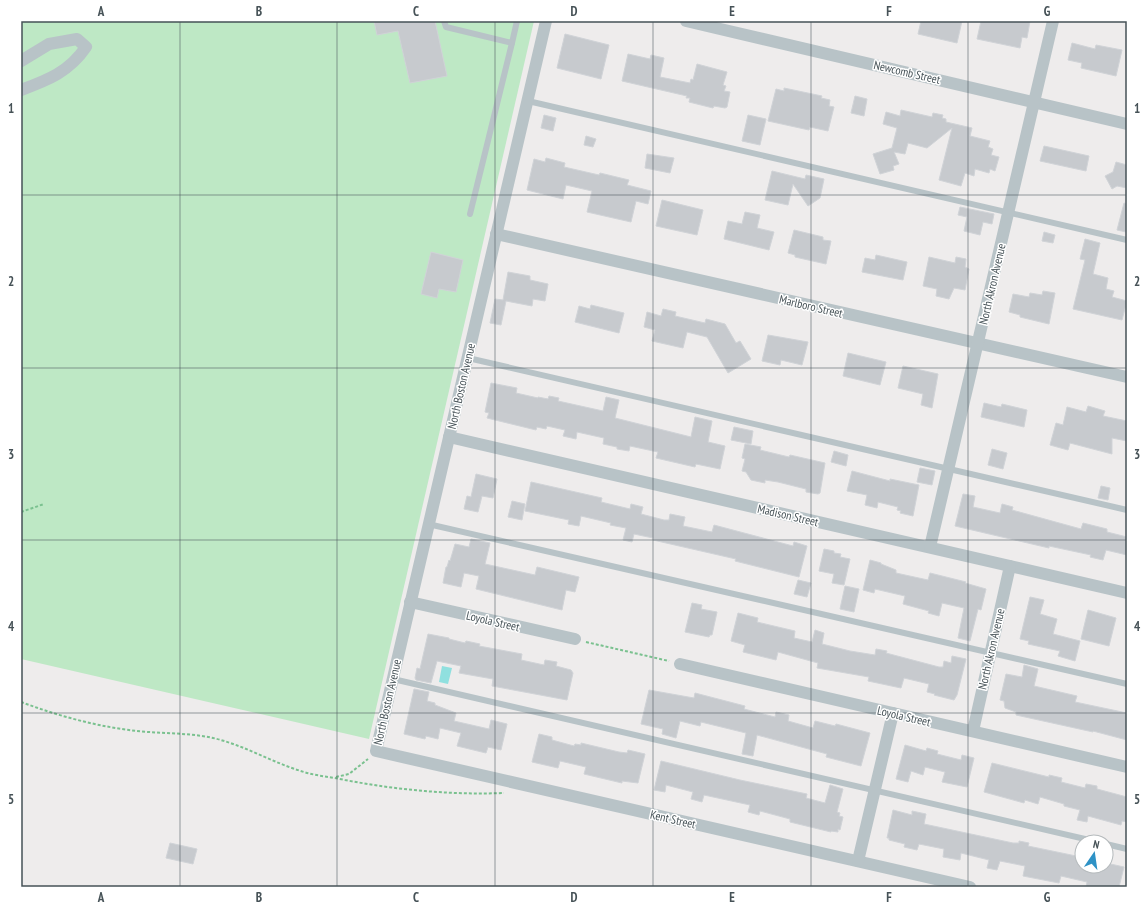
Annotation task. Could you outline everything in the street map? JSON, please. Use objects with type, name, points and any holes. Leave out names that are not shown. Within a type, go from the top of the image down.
[{"type":"street","name":"North Boston Avenue","points":[[376,751],[546,21]]},
{"type":"street","name":"Newcomb Street","points":[[686,21],[1127,124]]},
{"type":"street","name":"North Akron Avenue","points":[[930,547],[1053,21]]},
{"type":"street","points":[[21,61],[49,44],[77,39],[86,47],[76,61],[54,76],[21,90]]},
{"type":"street","name":"Marlboro Street","points":[[496,234],[1127,378]]},
{"type":"street","name":"Madison Street","points":[[449,437],[1127,593]]},
{"type":"street","name":"North Akron Avenue","points":[[973,731],[1010,566]]},
{"type":"street","name":"Loyola Street","points":[[410,602],[575,640]]},
{"type":"street","name":"Loyola Street","points":[[680,664],[1127,767]]},
{"type":"street","points":[[858,861],[893,713]]},
{"type":"street","name":"Kent Street","points":[[376,751],[970,887]]},
{"type":"lane","points":[[444,21],[446,27],[512,43]]},
{"type":"lane","points":[[470,214],[517,21]]},
{"type":"lane","points":[[528,101],[1127,240]]},
{"type":"lane","points":[[468,358],[1127,510]]},
{"type":"lane","points":[[428,524],[1127,684]]},
{"type":"lane","points":[[393,679],[1074,836]]},
{"type":"lane","points":[[1114,846],[1127,849]]},
{"type":"path","points":[[21,512],[44,504]]},
{"type":"path","points":[[575,640],[680,664]]},
{"type":"path","points":[[21,702],[69,719],[99,725],[129,730],[212,738],[229,743],[289,767],[334,778],[404,790],[446,793],[507,793]]},
{"type":"path","points":[[334,778],[354,770],[376,751]]},
{"type":"green space","points":[[21,21],[534,21],[369,739],[21,659]]},
{"type":"water","points":[[442,666],[452,668],[448,684],[439,682]]},
{"type":"building","points":[[374,21],[435,21],[447,76],[410,83],[398,31],[377,35]]},
{"type":"building","points":[[921,21],[962,21],[957,43],[918,34]]},
{"type":"building","points":[[981,21],[1030,21],[1027,38],[1022,37],[1020,48],[977,39]]},
{"type":"building","points":[[565,34],[609,45],[601,79],[557,68]]},
{"type":"building","points":[[1072,43],[1095,49],[1096,45],[1122,50],[1116,76],[1081,68],[1082,63],[1068,60]]},
{"type":"building","points":[[628,54],[650,59],[651,55],[664,58],[660,77],[690,83],[691,79],[693,80],[697,64],[727,72],[723,85],[726,86],[724,91],[730,92],[727,107],[714,106],[713,108],[689,102],[690,98],[686,98],[687,96],[622,81]]},
{"type":"building","points":[[784,88],[822,96],[821,98],[830,100],[829,106],[834,107],[828,131],[810,127],[809,130],[768,121],[776,89],[784,91]]},
{"type":"building","points":[[855,96],[867,99],[864,116],[851,113]]},
{"type":"building","points":[[901,110],[932,117],[933,113],[943,115],[942,118],[946,119],[946,122],[972,128],[970,136],[990,141],[988,147],[993,149],[991,155],[999,157],[995,171],[990,169],[989,173],[975,169],[974,176],[965,173],[961,186],[939,180],[952,128],[927,148],[908,143],[905,154],[894,152],[899,164],[893,166],[894,170],[880,174],[873,154],[892,148],[897,128],[883,124],[886,112],[900,116]]},
{"type":"building","points":[[544,115],[556,118],[553,131],[541,128]]},
{"type":"building","points":[[748,115],[766,119],[760,145],[742,141]]},
{"type":"building","points":[[586,136],[596,139],[593,147],[584,145]]},
{"type":"building","points":[[1044,146],[1089,156],[1086,171],[1040,161]]},
{"type":"building","points":[[647,154],[674,158],[670,173],[645,168]]},
{"type":"building","points":[[546,158],[565,163],[564,167],[629,180],[627,185],[651,191],[648,204],[636,201],[631,222],[587,212],[592,191],[566,185],[563,199],[527,190],[534,159],[545,162]]},
{"type":"building","points":[[1116,162],[1127,165],[1127,188],[1117,186],[1112,189],[1105,176],[1113,172]]},
{"type":"building","points":[[772,171],[805,179],[806,175],[824,179],[820,198],[808,206],[793,184],[788,205],[765,200]]},
{"type":"building","points":[[662,200],[703,210],[697,235],[656,226]]},
{"type":"building","points":[[1124,203],[1127,204],[1126,232],[1117,230]]},
{"type":"building","points":[[960,207],[994,214],[992,224],[983,222],[980,235],[964,231],[967,217],[958,215]]},
{"type":"building","points":[[745,212],[760,215],[757,228],[774,232],[769,250],[724,239],[728,221],[742,224]]},
{"type":"building","points":[[794,230],[823,237],[823,240],[831,241],[826,264],[795,257],[795,255],[788,253]]},
{"type":"building","points":[[1044,232],[1055,235],[1053,243],[1042,241]]},
{"type":"building","points":[[1085,239],[1100,243],[1093,274],[1108,278],[1106,289],[1114,291],[1112,297],[1127,301],[1122,320],[1073,309],[1085,260],[1080,259]]},
{"type":"building","points":[[431,252],[463,260],[456,292],[439,289],[437,298],[421,294]]},
{"type":"building","points":[[876,255],[907,262],[903,280],[862,272],[865,258],[875,260]]},
{"type":"building","points":[[929,257],[955,263],[956,257],[966,259],[965,267],[969,269],[965,290],[954,288],[949,299],[936,296],[937,289],[923,286]]},
{"type":"building","points":[[508,272],[530,276],[530,280],[548,284],[545,301],[533,299],[532,306],[506,301],[501,325],[490,323],[495,299],[503,300]]},
{"type":"building","points":[[1043,291],[1055,293],[1049,324],[1020,317],[1020,315],[1009,312],[1013,294],[1029,297],[1030,293],[1042,295]]},
{"type":"building","points":[[591,305],[624,313],[619,333],[575,322],[579,306],[590,309]]},
{"type":"building","points":[[663,309],[676,312],[675,316],[705,323],[706,319],[725,324],[736,343],[740,341],[751,359],[728,373],[707,337],[687,332],[683,348],[652,341],[655,330],[644,327],[647,312],[661,316]]},
{"type":"building","points":[[768,335],[808,342],[802,365],[781,360],[780,365],[762,361]]},
{"type":"building","points":[[848,353],[886,362],[880,385],[843,376]]},
{"type":"building","points":[[903,366],[938,374],[932,408],[921,405],[923,394],[898,388]]},
{"type":"building","points":[[491,383],[517,388],[516,393],[538,398],[548,399],[549,396],[559,398],[558,401],[603,411],[606,397],[619,400],[615,418],[691,437],[695,417],[712,421],[708,442],[725,446],[720,469],[696,464],[695,467],[656,458],[658,452],[630,446],[629,451],[617,449],[617,447],[603,444],[604,438],[577,432],[576,439],[563,436],[565,430],[547,426],[546,429],[537,427],[536,430],[487,418],[489,413],[485,412]]},
{"type":"building","points":[[984,403],[1001,407],[1002,404],[1027,410],[1024,427],[981,417]]},
{"type":"building","points":[[1088,406],[1105,411],[1103,416],[1127,421],[1127,441],[1112,438],[1112,454],[1070,443],[1068,450],[1050,445],[1056,423],[1063,425],[1067,407],[1086,412]]},
{"type":"building","points":[[734,427],[753,431],[751,444],[731,440]]},
{"type":"building","points":[[745,444],[761,447],[760,450],[789,457],[790,455],[825,463],[820,493],[806,492],[806,489],[778,482],[765,480],[765,483],[751,480],[746,472],[742,471],[745,459],[742,458]]},
{"type":"building","points":[[992,449],[1007,453],[1003,469],[988,465]]},
{"type":"building","points":[[834,451],[848,455],[846,466],[831,462]]},
{"type":"building","points":[[920,468],[935,471],[932,485],[917,482]]},
{"type":"building","points":[[852,471],[890,481],[890,479],[919,485],[913,516],[900,513],[901,511],[897,510],[898,507],[878,502],[877,508],[865,505],[867,495],[847,491]]},
{"type":"building","points":[[476,474],[497,479],[493,498],[482,496],[478,512],[464,509],[467,496],[471,497]]},
{"type":"building","points":[[531,482],[602,498],[601,502],[630,509],[631,504],[643,507],[641,514],[664,520],[669,520],[670,514],[685,517],[683,526],[712,532],[714,525],[793,546],[794,542],[807,546],[799,577],[735,561],[736,559],[653,540],[653,538],[634,534],[632,542],[623,540],[626,528],[610,525],[611,523],[581,516],[579,526],[568,524],[569,520],[525,511]]},
{"type":"building","points":[[1101,486],[1110,488],[1108,500],[1098,498]]},
{"type":"building","points":[[963,494],[975,496],[973,507],[1000,513],[1002,504],[1013,507],[1012,510],[1081,529],[1083,523],[1107,529],[1107,532],[1127,537],[1127,555],[1106,550],[1103,560],[1090,557],[1091,555],[1049,546],[1049,548],[955,526]]},
{"type":"building","points":[[512,501],[525,504],[522,520],[508,517]]},
{"type":"building","points":[[471,539],[490,543],[485,564],[535,575],[537,567],[579,577],[575,592],[566,590],[562,610],[476,589],[479,576],[464,573],[461,587],[443,583],[446,567],[449,560],[450,561],[455,544],[469,547]]},
{"type":"building","points":[[824,549],[841,554],[840,557],[850,559],[844,585],[832,583],[834,574],[819,571]]},
{"type":"building","points":[[870,560],[896,570],[896,573],[928,580],[930,573],[966,582],[965,583],[986,589],[981,610],[978,609],[970,641],[958,638],[964,608],[942,603],[939,616],[928,613],[929,611],[903,604],[905,596],[875,589],[874,593],[863,590]]},
{"type":"building","points":[[798,580],[811,583],[807,597],[794,594]]},
{"type":"building","points":[[845,586],[859,589],[854,612],[840,609]]},
{"type":"building","points":[[1030,597],[1044,600],[1040,614],[1057,619],[1053,634],[1080,641],[1075,661],[1058,656],[1060,651],[1028,644],[1029,641],[1020,639]]},
{"type":"building","points":[[692,603],[702,605],[701,609],[717,612],[712,635],[709,637],[685,632]]},
{"type":"building","points":[[1088,610],[1116,618],[1109,646],[1081,639]]},
{"type":"building","points":[[738,613],[758,618],[757,622],[795,631],[794,638],[812,642],[815,630],[824,633],[822,644],[850,651],[875,655],[876,649],[939,667],[943,667],[944,661],[951,663],[952,656],[966,659],[957,695],[954,700],[934,695],[935,694],[927,692],[929,684],[904,678],[901,688],[868,681],[869,677],[817,668],[818,663],[778,652],[776,660],[743,652],[745,645],[731,641]]},
{"type":"building","points":[[428,634],[522,654],[521,660],[544,665],[545,660],[557,662],[556,666],[571,670],[573,673],[567,700],[492,686],[493,679],[459,673],[461,666],[437,661],[431,683],[416,680],[417,668],[420,669]]},
{"type":"building","points":[[1024,665],[1038,669],[1034,686],[1077,696],[1075,702],[1127,713],[1127,740],[1093,731],[1016,715],[1016,712],[1005,708],[1004,701],[1000,700],[1006,674],[1022,677]]},
{"type":"building","points":[[414,689],[429,692],[427,701],[435,703],[435,705],[456,713],[454,721],[489,729],[491,720],[507,724],[501,750],[488,747],[486,753],[457,746],[461,733],[440,728],[438,739],[426,736],[425,739],[404,734]]},
{"type":"building","points":[[649,690],[694,698],[695,693],[745,706],[744,709],[775,717],[776,712],[789,715],[788,721],[813,728],[815,721],[835,726],[836,724],[870,733],[861,766],[826,757],[827,754],[757,735],[753,756],[742,754],[746,733],[701,722],[700,726],[680,721],[676,738],[662,734],[663,729],[641,724]]},
{"type":"building","points":[[539,734],[552,737],[552,740],[574,746],[575,744],[581,745],[581,743],[619,752],[627,753],[628,750],[645,754],[638,783],[622,781],[622,783],[584,774],[586,767],[560,761],[558,768],[532,762]]},
{"type":"building","points":[[905,745],[926,751],[927,748],[938,751],[937,754],[961,760],[962,755],[974,758],[967,787],[942,782],[945,772],[925,767],[923,775],[911,771],[908,782],[896,779]]},
{"type":"building","points":[[661,761],[807,794],[806,798],[825,803],[830,785],[843,789],[837,812],[840,813],[839,816],[843,817],[840,830],[838,829],[838,832],[831,832],[790,822],[790,819],[760,811],[759,815],[748,812],[750,805],[704,795],[702,802],[691,799],[693,792],[666,785],[665,792],[654,790]]},
{"type":"building","points":[[992,763],[1049,777],[1049,775],[1062,778],[1061,782],[1085,788],[1086,784],[1097,786],[1097,789],[1127,797],[1127,822],[1122,821],[1121,825],[1088,816],[1087,822],[1077,820],[1080,810],[1064,806],[1064,804],[1040,797],[1038,804],[1025,800],[1024,803],[984,792]]},
{"type":"building","points":[[893,810],[912,815],[912,811],[926,814],[924,824],[1013,843],[1019,843],[1019,841],[1029,843],[1028,846],[1074,856],[1074,874],[1114,874],[1114,865],[1124,867],[1119,887],[1086,887],[1087,882],[1061,876],[1059,883],[1023,876],[1025,866],[1000,861],[997,870],[987,868],[989,860],[961,853],[960,860],[943,857],[944,849],[919,844],[917,850],[904,847],[905,844],[889,840],[889,838],[887,838]]},
{"type":"building","points":[[170,843],[197,849],[193,864],[166,858]]}]
